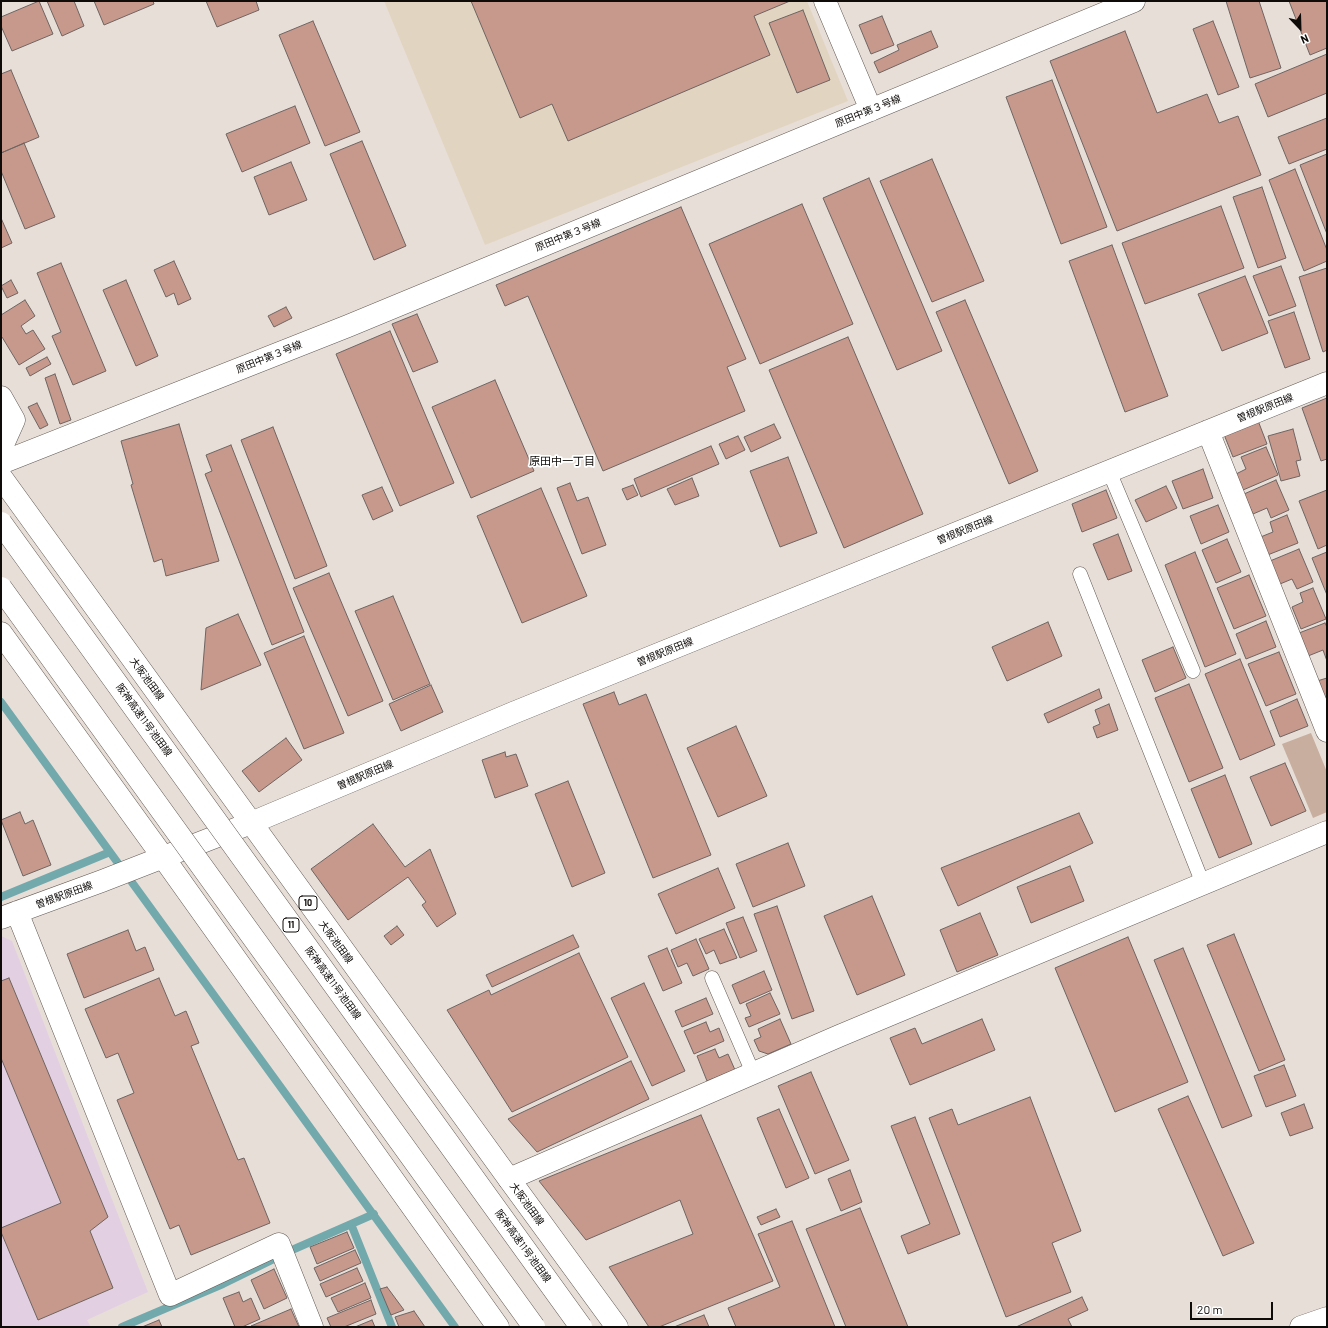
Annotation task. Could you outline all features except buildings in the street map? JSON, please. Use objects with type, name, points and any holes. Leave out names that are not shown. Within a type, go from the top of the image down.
[{"type":"main road","points":[[825,1],[871,110]]},
{"type":"main road","name":"原田中第３号線","points":[[1,463],[348,326],[1134,1]]},
{"type":"main road","name":"曽根駅原田線","points":[[9,915],[102,881],[251,823],[521,710],[1327,383]]},
{"type":"main road","points":[[1,397],[14,420],[1,449]]},
{"type":"main road","points":[[1208,431],[1327,731]]},
{"type":"main road","name":"大阪池田線","points":[[1,477],[617,1327]]},
{"type":"main road","name":"阪神高速11号池田線","points":[[1,523],[581,1327]]},
{"type":"main road","points":[[1,588],[534,1327]]},
{"type":"main road","points":[[1,633],[164,857],[498,1327]]},
{"type":"main road","points":[[509,1180],[846,1033],[1327,832]]},
{"type":"main road","points":[[9,915],[170,1295],[279,1244],[312,1327]]},
{"type":"main road","points":[[1301,1327],[1327,1318]]},
{"type":"lane","points":[[1109,471],[1193,671]]},
{"type":"lane","points":[[1080,574],[1203,884]]},
{"type":"lane","points":[[712,978],[753,1073]]},
{"type":"shaded area","points":[[384,1],[807,1],[848,101],[485,245]]},
{"type":"shaded area","points":[[1311,733],[1327,772],[1327,812],[1313,818],[1282,744]]},
{"type":"shaded area","points":[[1,936],[12,941],[148,1292],[87,1320],[91,1327],[1,1327]]},
{"type":"waterway","points":[[1,702],[455,1327]]},
{"type":"waterway","points":[[1,897],[110,852]]},
{"type":"waterway","points":[[292,1250],[374,1214]]},
{"type":"waterway","points":[[351,1224],[392,1327]]},
{"type":"waterway","points":[[122,1327],[223,1284],[274,1259]]},
{"type":"district","name":"原田中一丁目","points":[[562,461]]}]
